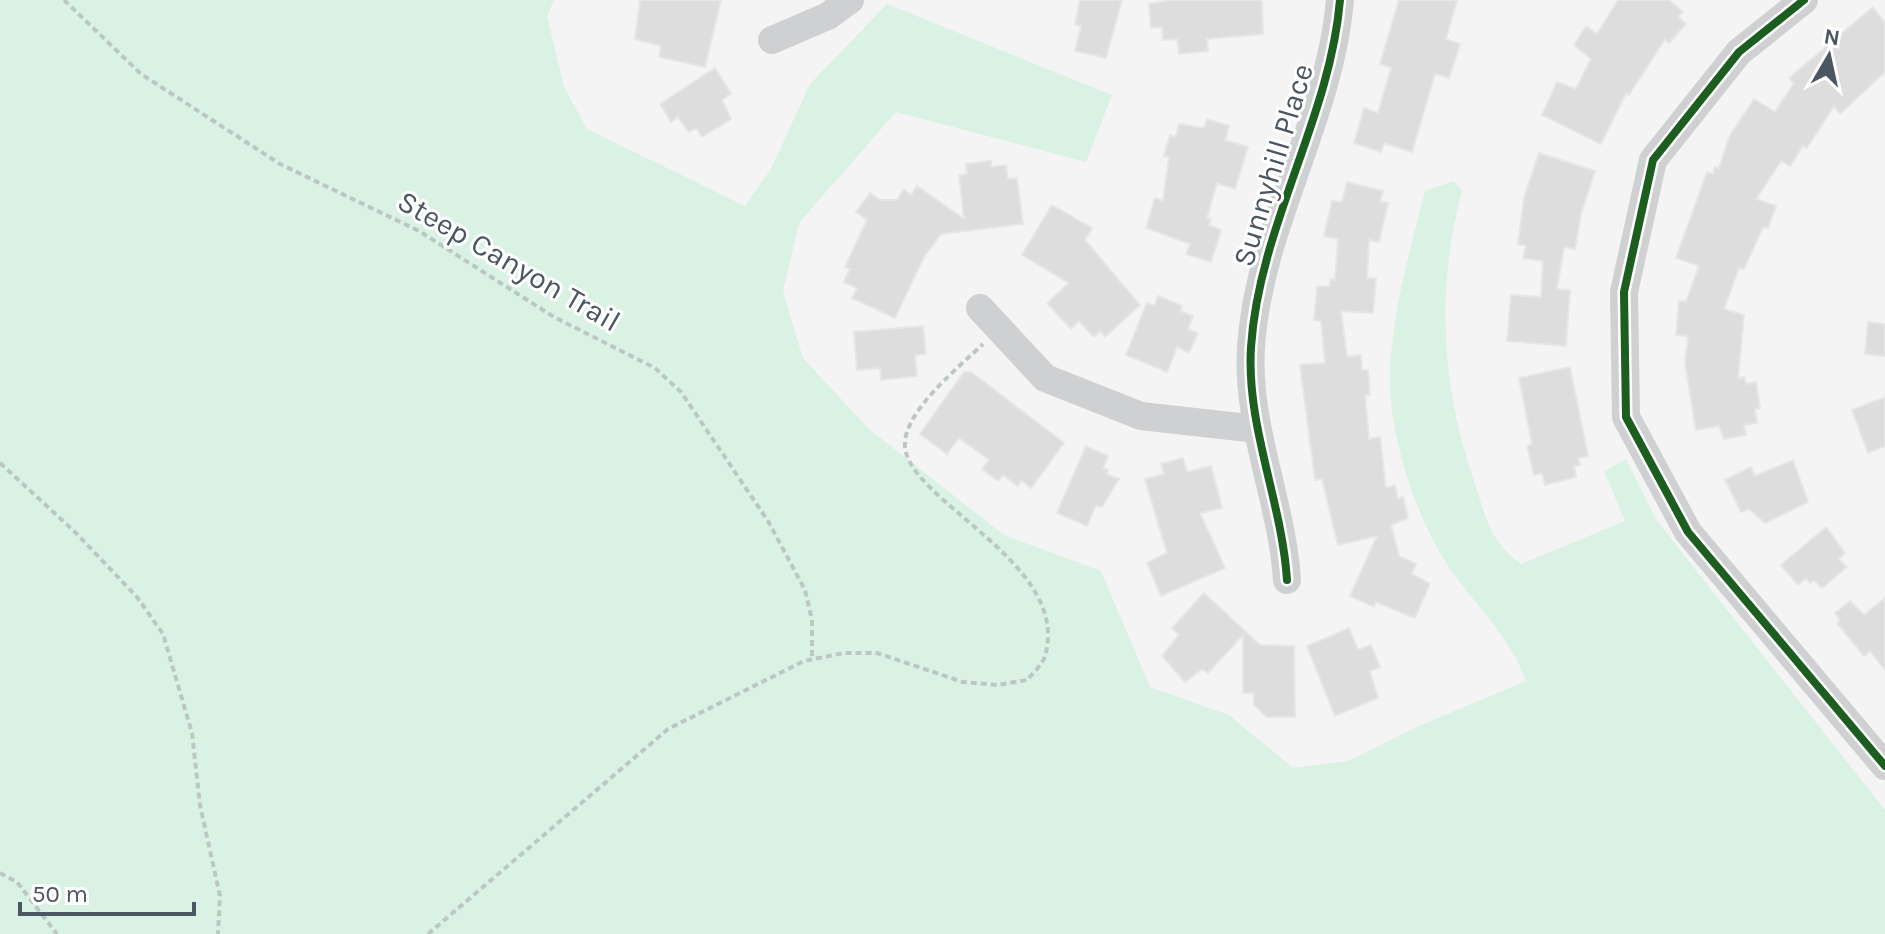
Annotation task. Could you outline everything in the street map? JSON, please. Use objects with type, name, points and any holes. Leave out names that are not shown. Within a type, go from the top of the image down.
[{"type":"street","points":[[772,40],[828,16],[850,0]]},
{"type":"street","name":"Sunnyhill Place","points":[[1287,580],[1285,548],[1257,429],[1251,348],[1263,272],[1337,40],[1340,0]]},
{"type":"street","points":[[1804,0],[1739,52],[1653,160],[1624,292],[1626,417],[1688,532],[1885,766]]},
{"type":"street","points":[[989,318],[1045,378],[1141,416],[1257,429]]},
{"type":"path","points":[[428,934],[668,729],[812,659],[877,653],[963,682],[997,685],[1027,680],[1045,657],[1047,619],[1037,592],[1009,558],[928,484],[907,460],[905,442],[912,418],[989,318]]},
{"type":"path","points":[[0,463],[74,531],[137,597],[163,634],[192,733],[200,805],[220,896],[218,934]]},
{"type":"path","points":[[0,873],[17,882],[57,934]]},
{"type":"green space","points":[[0,0],[554,0],[547,16],[564,87],[587,129],[745,206],[771,169],[810,84],[887,4],[1112,95],[1086,162],[896,112],[799,223],[783,292],[803,358],[869,429],[1004,535],[1101,571],[1150,687],[1229,715],[1293,768],[1348,761],[1421,725],[1526,681],[1510,648],[1445,561],[1434,541],[1413,495],[1393,417],[1390,370],[1395,325],[1425,191],[1454,181],[1462,191],[1448,264],[1446,336],[1449,372],[1463,445],[1495,537],[1521,564],[1625,521],[1604,471],[1626,459],[1657,521],[1885,810],[1885,934],[0,934]]},
{"type":"building","points":[[640,0],[721,0],[705,67],[659,57],[661,46],[635,39]]},
{"type":"building","points":[[1080,0],[1122,0],[1106,58],[1075,51],[1081,26],[1075,24]]},
{"type":"building","points":[[1172,0],[1262,0],[1263,34],[1207,39],[1208,51],[1179,54],[1177,39],[1163,40],[1162,27],[1151,28],[1149,4]]},
{"type":"building","points":[[1399,0],[1457,0],[1446,39],[1460,44],[1449,78],[1435,74],[1412,152],[1384,143],[1381,152],[1354,143],[1364,108],[1378,113],[1391,68],[1380,64]]},
{"type":"building","points":[[1618,0],[1669,0],[1683,12],[1678,17],[1686,24],[1669,43],[1665,39],[1629,95],[1626,93],[1601,144],[1542,115],[1557,82],[1576,89],[1591,59],[1574,45],[1586,26],[1597,34]]},
{"type":"building","points":[[1873,7],[1885,23],[1885,72],[1840,114],[1834,106],[1807,148],[1803,146],[1790,166],[1781,161],[1756,199],[1776,206],[1768,228],[1763,227],[1744,269],[1739,268],[1724,309],[1744,315],[1738,378],[1744,377],[1746,384],[1756,382],[1760,408],[1755,409],[1757,423],[1744,425],[1746,435],[1724,439],[1719,426],[1696,430],[1685,363],[1688,336],[1676,335],[1679,301],[1686,302],[1699,266],[1676,258],[1707,172],[1713,174],[1715,167],[1719,168],[1730,135],[1754,99],[1775,112],[1794,83],[1789,78]]},
{"type":"building","points":[[715,68],[731,94],[722,100],[731,119],[702,137],[696,128],[689,132],[678,117],[671,122],[660,104]]},
{"type":"building","points":[[1207,119],[1229,126],[1225,140],[1248,147],[1235,189],[1217,183],[1207,218],[1211,219],[1209,225],[1221,230],[1211,262],[1186,254],[1190,244],[1146,228],[1155,198],[1163,201],[1169,157],[1164,156],[1170,135],[1176,137],[1179,124],[1204,128]]},
{"type":"building","points":[[1539,153],[1595,171],[1581,214],[1575,249],[1564,247],[1557,289],[1570,290],[1566,346],[1507,341],[1511,295],[1541,297],[1543,261],[1523,258],[1526,246],[1518,244],[1524,198]]},
{"type":"building","points":[[991,161],[991,167],[1006,165],[1008,179],[1017,178],[1023,224],[941,234],[924,257],[895,318],[852,298],[857,288],[844,282],[850,269],[845,267],[867,220],[856,212],[870,193],[880,200],[897,200],[904,189],[911,195],[917,186],[964,219],[959,175],[967,174],[966,164]]},
{"type":"building","points":[[1347,182],[1383,191],[1380,201],[1388,203],[1379,242],[1369,240],[1367,278],[1376,279],[1373,313],[1341,311],[1347,357],[1361,355],[1362,370],[1368,370],[1370,395],[1365,395],[1369,439],[1380,437],[1386,488],[1395,485],[1398,499],[1403,497],[1408,518],[1391,525],[1399,556],[1416,564],[1412,574],[1430,584],[1415,618],[1376,602],[1374,607],[1350,596],[1377,536],[1338,545],[1322,479],[1315,480],[1300,365],[1325,363],[1321,321],[1314,320],[1317,287],[1330,286],[1330,279],[1335,280],[1338,239],[1324,236],[1332,201],[1342,202]]},
{"type":"building","points":[[1052,205],[1092,228],[1085,240],[1140,305],[1105,337],[1100,331],[1094,337],[1079,321],[1071,329],[1047,303],[1069,283],[1022,255]]},
{"type":"building","points":[[1158,296],[1182,306],[1180,311],[1193,316],[1188,329],[1198,333],[1189,353],[1177,347],[1167,372],[1126,355],[1147,303],[1154,306]]},
{"type":"building","points":[[1868,322],[1885,324],[1885,356],[1865,354]]},
{"type":"building","points":[[923,326],[926,354],[915,355],[917,376],[881,380],[880,368],[857,370],[854,332]]},
{"type":"building","points":[[1570,367],[1588,456],[1578,458],[1580,465],[1574,466],[1576,477],[1545,485],[1542,473],[1534,475],[1527,446],[1532,444],[1519,378]]},
{"type":"building","points":[[964,372],[971,372],[1064,443],[1031,488],[1021,480],[1018,486],[1003,475],[998,481],[982,469],[989,460],[959,438],[947,454],[920,434]]},
{"type":"building","points":[[1885,397],[1885,446],[1868,453],[1852,410]]},
{"type":"building","points":[[1086,446],[1108,456],[1103,468],[1108,470],[1106,474],[1119,479],[1102,507],[1096,505],[1087,526],[1057,513]]},
{"type":"building","points":[[1183,458],[1187,472],[1211,466],[1222,508],[1200,513],[1225,568],[1161,596],[1147,563],[1167,553],[1145,479],[1164,474],[1161,464]]},
{"type":"building","points":[[1793,460],[1808,502],[1765,523],[1749,509],[1741,512],[1725,480],[1751,467],[1755,476]]},
{"type":"building","points":[[1826,527],[1845,553],[1839,559],[1847,567],[1822,588],[1814,580],[1810,583],[1806,578],[1798,585],[1781,565]]},
{"type":"building","points":[[1204,593],[1260,645],[1294,646],[1295,717],[1267,717],[1254,705],[1254,693],[1243,693],[1243,635],[1208,673],[1202,669],[1185,682],[1162,656],[1179,635],[1172,628]]},
{"type":"building","points":[[1885,598],[1885,670],[1870,651],[1864,656],[1837,623],[1840,620],[1835,613],[1850,601],[1864,615]]},
{"type":"building","points":[[1349,628],[1358,650],[1371,645],[1380,667],[1370,671],[1378,698],[1335,716],[1307,646]]},
{"type":"cycle path","points":[[1287,580],[1279,522],[1254,406],[1251,347],[1267,258],[1323,87],[1334,44],[1340,0]]},
{"type":"cycle path","points":[[1804,0],[1739,52],[1653,160],[1624,292],[1626,417],[1688,532],[1885,766]]}]
